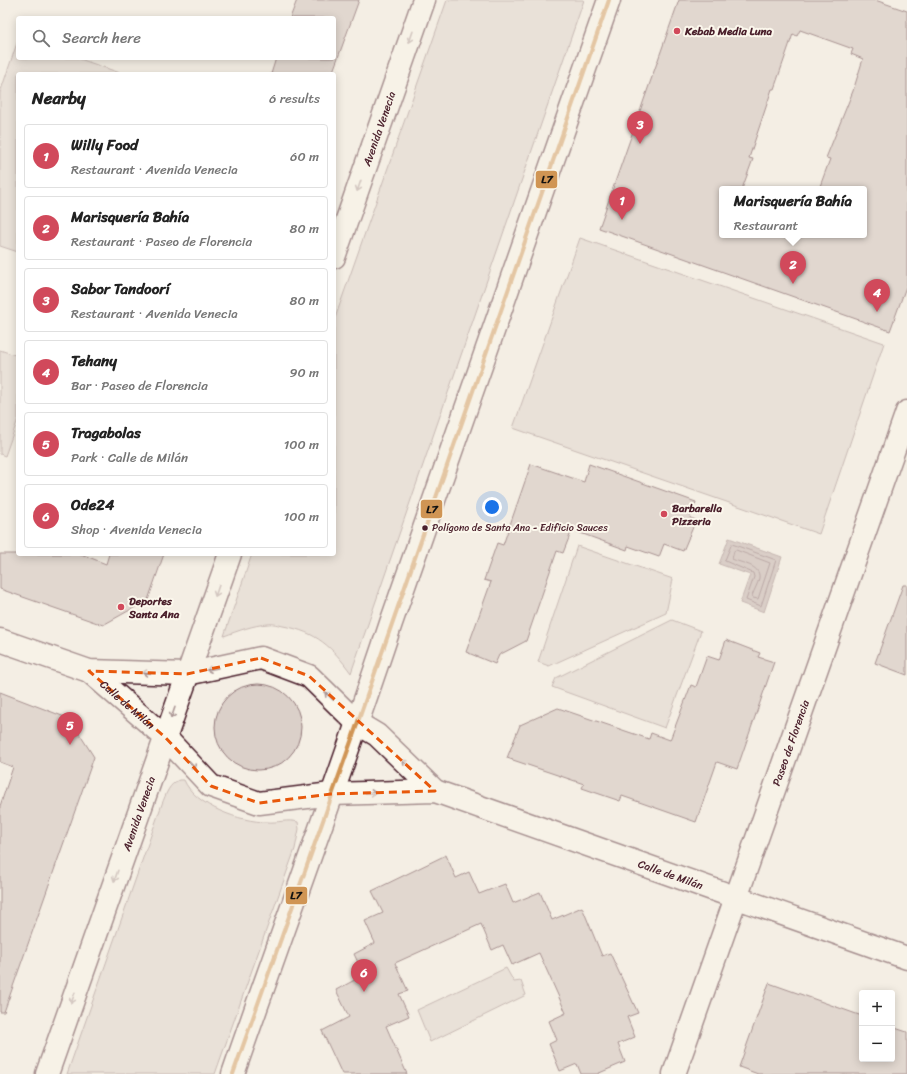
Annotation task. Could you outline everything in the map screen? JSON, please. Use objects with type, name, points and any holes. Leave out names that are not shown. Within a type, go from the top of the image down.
[{"type":"street","name":"Avenida Venecia","points":[[336,251],[424,0]]},
{"type":"street","points":[[233,1074],[331,794],[358,723],[391,623],[609,0]]},
{"type":"street","name":"Paseo de Florencia","points":[[674,1074],[907,412]]},
{"type":"street","name":"Avenida Venecia","points":[[47,1074],[229,556]]},
{"type":"street","name":"Calle de Milán","points":[[0,640],[89,671],[187,674],[261,658],[309,676],[358,723],[377,735],[435,791]]},
{"type":"street","name":"Calle de Milán","points":[[89,671],[165,737],[211,786],[259,803],[331,794],[435,791],[907,958]]},
{"type":"highlighted area","points":[[261,658],[309,676],[435,791],[331,794],[259,803],[211,786],[165,737],[89,671],[187,674]]},
{"type":"shaded area","points":[[447,0],[584,0],[351,673],[323,642],[305,632],[295,629],[270,624],[251,627],[224,636],[251,556],[336,556],[336,315]]},
{"type":"shaded area","points":[[16,46],[16,60],[83,60],[117,72],[16,72],[16,251],[0,246],[0,93]]},
{"type":"shaded area","points":[[580,238],[884,343],[819,534],[513,428]]},
{"type":"shaded area","points":[[0,350],[16,355],[16,425],[5,456],[0,454]]},
{"type":"shaded area","points":[[577,546],[673,579],[666,613],[549,666],[538,662]]},
{"type":"shaded area","points":[[672,620],[701,631],[665,728],[552,687],[556,678]]},
{"type":"shaded area","points":[[250,684],[266,684],[275,687],[289,696],[298,710],[301,719],[301,735],[298,744],[289,758],[275,767],[266,770],[250,770],[234,763],[227,758],[222,751],[215,735],[215,719],[222,703],[227,696],[234,691]]},
{"type":"shaded area","points":[[179,780],[184,780],[198,798],[208,805],[232,816],[256,821],[298,822],[299,829],[295,849],[215,1074],[67,1074],[166,793],[173,784]]},
{"type":"shaded area","points":[[506,968],[514,982],[521,981],[526,995],[430,1042],[417,1010]]},
{"type":"water","points":[[729,538],[782,557],[764,612],[740,603],[750,575],[719,564]]},
{"type":"building","points":[[297,0],[359,0],[333,72],[272,72],[275,60],[336,60],[336,16],[291,16]]},
{"type":"building","points":[[679,0],[875,0],[907,11],[907,284],[890,331],[599,228]],"holes":[[[800,30],[853,49],[851,54],[863,59],[853,91],[826,158],[830,159],[820,186],[867,186],[867,238],[719,238],[719,186],[743,186],[753,159],[749,158],[772,89],[774,89],[793,34],[797,36]]]},
{"type":"building","points":[[531,464],[584,482],[589,464],[696,502],[690,518],[696,520],[683,551],[664,544],[659,557],[628,546],[627,550],[572,530],[563,553],[557,551],[526,641],[499,655],[495,664],[466,652],[491,582],[484,580],[497,543],[503,545]]},
{"type":"building","points":[[0,554],[16,554],[16,556],[86,556],[106,564],[108,556],[163,556],[148,600],[103,625],[0,589]]},
{"type":"building","points":[[903,585],[907,585],[907,675],[875,663]]},
{"type":"building","points":[[726,640],[760,653],[758,657],[774,662],[737,769],[717,762],[696,822],[622,796],[620,801],[582,788],[584,784],[507,758],[520,725],[558,708],[649,739],[651,733],[670,740],[691,685],[696,687],[707,656],[719,660]]},
{"type":"building","points":[[0,692],[70,719],[94,757],[4,1012],[0,1012],[0,806],[13,767],[0,762]]},
{"type":"building","points":[[446,855],[456,878],[469,872],[479,894],[505,884],[513,903],[540,892],[552,920],[582,907],[602,956],[610,953],[638,1013],[627,1017],[635,1037],[618,1044],[625,1062],[597,1074],[581,1074],[577,1064],[560,1071],[549,1044],[557,1040],[549,1021],[566,1013],[539,953],[512,965],[503,945],[492,950],[481,924],[395,963],[408,991],[399,994],[409,1016],[386,1026],[407,1074],[342,1074],[322,1031],[349,1017],[336,990],[364,975],[354,954],[375,943],[365,921],[383,913],[372,891]]},
{"type":"building","points":[[769,983],[859,1015],[859,1062],[895,1062],[895,1028],[907,1032],[907,1074],[758,1074],[739,1067]]},
{"type":"transit line","name":"L7","points":[[233,1074],[353,736],[609,0]]},
{"type":"place","name":"Kebab Media Luna","points":[[677,31]]},
{"type":"place","name":"Sabor Tandoorí","points":[[640,144]]},
{"type":"place","name":"Willy Food","points":[[622,220]]},
{"type":"place","name":"Marisquería Bahía","points":[[793,284]]},
{"type":"place","name":"Tehany","points":[[877,312]]},
{"type":"place","name":"Barbarella Pizzeria","points":[[664,514]]},
{"type":"place","name":"Polígono de Santa Ana - Edificio Sauces","points":[[425,528]]},
{"type":"place","name":"Deportes Santa Ana","points":[[121,607]]},
{"type":"place","name":"Tragabolas","points":[[70,745]]},
{"type":"place","name":"Ode24","points":[[364,992]]}]
